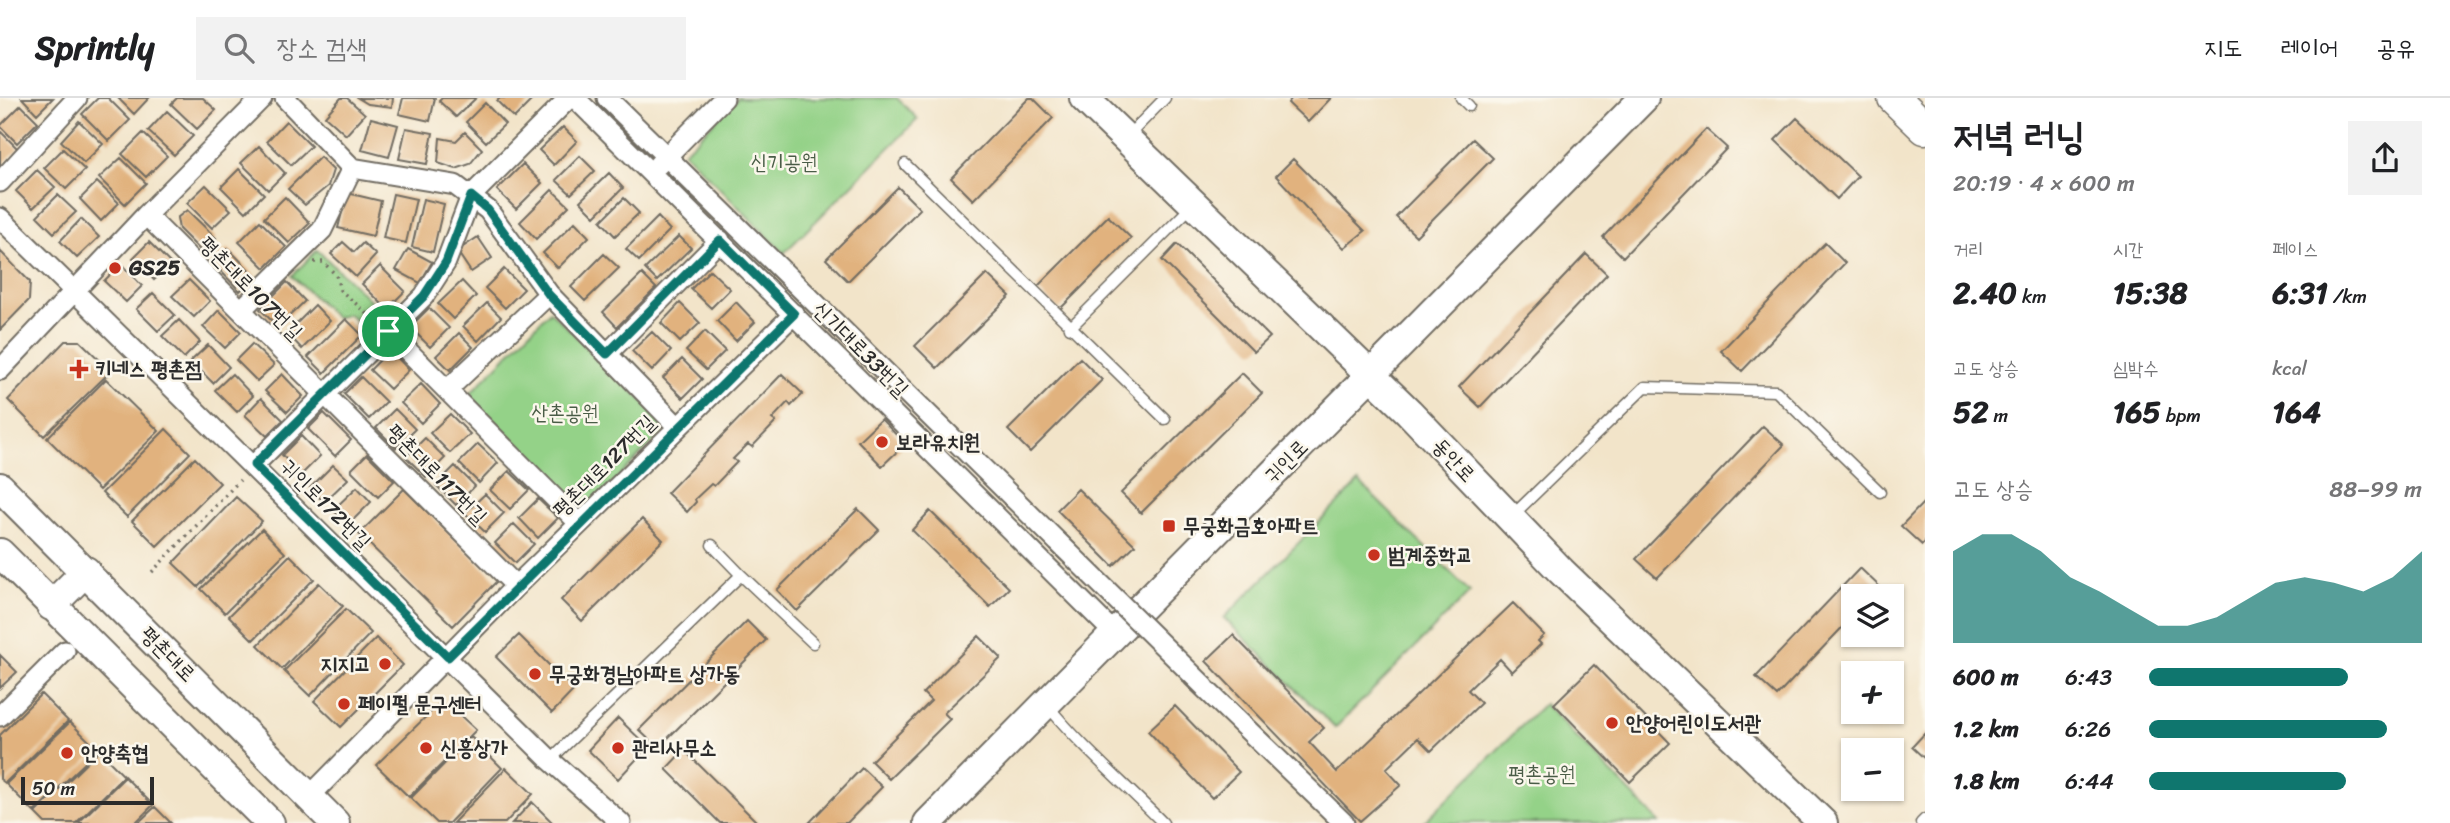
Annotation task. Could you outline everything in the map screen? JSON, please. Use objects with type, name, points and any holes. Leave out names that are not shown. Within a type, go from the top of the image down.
[{"type":"main road","points":[[1894,98],[1925,128]]},
{"type":"street","points":[[0,182],[77,98]]},
{"type":"street","points":[[0,370],[146,215],[262,98]]},
{"type":"street","points":[[241,310],[323,230],[352,168],[285,98]]},
{"type":"street","points":[[254,465],[424,296],[446,262],[471,196],[569,98]]},
{"type":"street","name":"신기대로33번길","points":[[575,98],[1114,633]]},
{"type":"street","points":[[607,98],[1344,823]]},
{"type":"street","points":[[651,172],[724,98]]},
{"type":"street","name":"동안로","points":[[1084,98],[1192,206],[1371,375],[1509,519],[1822,823]]},
{"type":"street","name":"귀인로","points":[[928,823],[1644,98]]},
{"type":"street","name":"평촌대로127번길","points":[[309,797],[677,426],[549,295],[488,210],[471,196],[455,185],[352,168]]},
{"type":"street","name":"평촌대로107번길","points":[[146,215],[325,394]]},
{"type":"street","name":"귀인로172번길","points":[[0,218],[254,465],[550,760],[621,823]]},
{"type":"street","points":[[607,354],[720,240]]},
{"type":"street","points":[[447,390],[549,295]]},
{"type":"street","points":[[677,426],[794,314]]},
{"type":"street","points":[[388,331],[579,523]]},
{"type":"street","name":"평촌대로117번길","points":[[325,394],[516,586]]},
{"type":"street","name":"평촌대로","points":[[0,487],[335,823]]},
{"type":"street","points":[[1058,542],[1106,589]]},
{"type":"street","points":[[0,553],[270,823]]},
{"type":"street","points":[[51,606],[86,571]]},
{"type":"street","points":[[1161,649],[1205,687]]},
{"type":"street","points":[[0,716],[65,651]]},
{"type":"lane","points":[[1126,138],[1165,98]]},
{"type":"lane","points":[[1461,98],[1469,106]]},
{"type":"lane","points":[[905,164],[1165,419]]},
{"type":"lane","points":[[1070,328],[1192,206]]},
{"type":"lane","points":[[1509,519],[1645,387],[1776,391],[1881,492]]},
{"type":"lane","points":[[712,545],[813,643]]},
{"type":"lane","points":[[550,760],[741,575]]},
{"type":"lane","points":[[1045,703],[1073,738],[1096,755],[1163,823]]},
{"type":"lane","points":[[1921,823],[1925,819]]},
{"type":"path","points":[[292,260],[323,262],[336,275],[340,290],[388,331]]},
{"type":"path","points":[[152,572],[254,465]]},
{"type":"green space","name":"신기공원","points":[[738,98],[897,98],[918,119],[784,253],[684,152]]},
{"type":"green space","points":[[317,250],[385,314],[363,326],[348,314],[336,318],[292,276]]},
{"type":"green space","name":"산촌공원","points":[[550,311],[669,426],[581,515],[463,401]]},
{"type":"green space","points":[[1359,482],[1470,592],[1335,728],[1224,618]]},
{"type":"green space","name":"평촌공원","points":[[1544,704],[1660,823],[1423,823]]},
{"type":"building","points":[[22,98],[53,98],[37,114]]},
{"type":"building","points":[[98,98],[108,98],[130,120],[109,141],[82,114]]},
{"type":"building","points":[[118,98],[149,98],[134,114]]},
{"type":"building","points":[[177,98],[203,98],[216,110],[197,129],[171,104]]},
{"type":"building","points":[[341,98],[347,98],[365,114],[346,135],[325,116]]},
{"type":"building","points":[[358,98],[393,98],[392,107],[368,104]]},
{"type":"building","points":[[403,98],[435,98],[430,121],[399,114]]},
{"type":"building","points":[[442,98],[476,98],[456,117],[439,101]]},
{"type":"building","points":[[500,98],[534,98],[514,118],[497,101]]},
{"type":"building","points":[[1029,98],[1033,98],[1053,118],[973,200],[951,178]]},
{"type":"building","points":[[1292,98],[1331,98],[1308,122],[1288,103]]},
{"type":"building","points":[[485,103],[505,124],[486,142],[466,122]]},
{"type":"building","points":[[21,105],[38,122],[17,143],[0,126]]},
{"type":"building","points":[[167,111],[193,136],[174,155],[148,131]]},
{"type":"building","points":[[371,118],[398,125],[389,157],[362,150]]},
{"type":"building","points":[[1797,118],[1858,176],[1837,199],[1775,140]]},
{"type":"building","points":[[79,121],[103,144],[84,163],[61,141]]},
{"type":"building","points":[[286,121],[311,146],[291,165],[267,141]]},
{"type":"building","points":[[563,127],[577,141],[554,165],[539,150]]},
{"type":"building","points":[[406,128],[433,133],[427,164],[399,159]]},
{"type":"building","points":[[1706,129],[1727,148],[1623,257],[1603,237]]},
{"type":"building","points":[[0,131],[18,149],[0,167]]},
{"type":"building","points":[[465,132],[482,149],[470,164],[456,169],[438,163],[440,138],[456,141]]},
{"type":"building","points":[[143,133],[167,156],[146,177],[122,154]]},
{"type":"building","points":[[1473,139],[1493,158],[1416,236],[1396,217]]},
{"type":"building","points":[[259,146],[285,173],[268,190],[241,163]]},
{"type":"building","points":[[63,149],[85,170],[66,189],[44,168]]},
{"type":"building","points":[[580,156],[595,171],[571,194],[556,180]]},
{"type":"building","points":[[320,157],[333,170],[328,186],[305,205],[288,189]]},
{"type":"building","points":[[121,158],[146,183],[125,204],[99,178]]},
{"type":"building","points":[[1293,159],[1365,231],[1344,248],[1276,176]]},
{"type":"building","points":[[523,164],[542,183],[516,209],[497,190]]},
{"type":"building","points":[[239,169],[264,194],[246,212],[221,187]]},
{"type":"building","points":[[37,170],[55,187],[33,208],[16,191]]},
{"type":"building","points":[[609,173],[623,188],[595,216],[580,201]]},
{"type":"building","points":[[97,182],[119,203],[101,221],[80,199]]},
{"type":"building","points":[[206,185],[231,210],[212,228],[187,203]]},
{"type":"building","points":[[898,187],[920,209],[848,281],[826,259]]},
{"type":"building","points":[[552,190],[569,206],[536,239],[520,222]]},
{"type":"building","points":[[347,193],[381,201],[373,236],[338,228]]},
{"type":"building","points":[[393,194],[416,199],[406,243],[383,238]]},
{"type":"building","points":[[58,195],[76,212],[54,233],[37,216]]},
{"type":"building","points":[[285,197],[310,223],[289,243],[264,218]]},
{"type":"building","points":[[624,198],[639,213],[615,236],[601,221]]},
{"type":"building","points":[[423,199],[444,204],[433,252],[412,247]]},
{"type":"building","points":[[187,210],[216,238],[202,252],[179,229],[177,218]]},
{"type":"building","points":[[1108,216],[1131,238],[1059,310],[1036,288]]},
{"type":"building","points":[[658,217],[670,230],[639,261],[626,249]]},
{"type":"building","points":[[81,219],[99,237],[77,258],[60,241]]},
{"type":"building","points":[[260,221],[286,247],[265,268],[239,242]]},
{"type":"building","points":[[575,222],[589,237],[558,268],[543,253]]},
{"type":"building","points":[[679,236],[691,248],[657,281],[645,269]]},
{"type":"building","points":[[478,237],[492,258],[471,272],[457,251]]},
{"type":"building","points":[[149,242],[171,264],[154,280],[133,258]]},
{"type":"building","points":[[343,242],[354,252],[363,243],[376,255],[356,277],[331,254]]},
{"type":"building","points":[[1825,243],[1845,263],[1742,371],[1721,351]]},
{"type":"building","points":[[1177,244],[1270,337],[1254,352],[1162,260]]},
{"type":"building","points":[[228,248],[255,276],[240,291],[213,263]]},
{"type":"building","points":[[408,249],[432,262],[420,283],[396,270]]},
{"type":"building","points":[[0,251],[30,282],[29,300],[0,330]]},
{"type":"building","points":[[604,254],[619,268],[585,301],[571,287]]},
{"type":"building","points":[[1586,254],[1607,274],[1480,407],[1459,387]]},
{"type":"building","points":[[121,264],[142,286],[126,302],[104,281]]},
{"type":"building","points":[[380,266],[405,291],[387,309],[362,284]]},
{"type":"building","points":[[504,269],[524,289],[505,308],[485,288]]},
{"type":"building","points":[[710,270],[730,289],[711,308],[691,289]]},
{"type":"building","points":[[642,274],[656,288],[617,327],[603,312]]},
{"type":"building","points":[[987,274],[1010,296],[937,368],[915,346]]},
{"type":"building","points":[[189,280],[210,301],[194,317],[172,296]]},
{"type":"building","points":[[462,281],[476,296],[453,319],[438,304]]},
{"type":"building","points":[[287,282],[305,301],[278,327],[260,309]]},
{"type":"building","points":[[153,293],[175,315],[158,331],[136,309]]},
{"type":"building","points":[[736,302],[755,322],[736,341],[717,321]]},
{"type":"building","points":[[487,303],[501,317],[478,341],[463,326]]},
{"type":"building","points":[[680,303],[700,323],[680,342],[661,323]]},
{"type":"building","points":[[315,305],[330,321],[302,349],[287,333]]},
{"type":"building","points":[[429,308],[449,328],[430,347],[410,327]]},
{"type":"building","points":[[219,310],[241,332],[225,348],[203,327]]},
{"type":"building","points":[[346,319],[362,335],[324,373],[308,357]]},
{"type":"building","points":[[179,320],[200,342],[184,358],[162,336]]},
{"type":"building","points":[[705,331],[725,351],[706,370],[686,351]]},
{"type":"building","points":[[652,332],[671,351],[652,371],[632,351]]},
{"type":"building","points":[[459,333],[473,347],[450,370],[436,356]]},
{"type":"building","points":[[65,341],[80,341],[111,371],[44,436],[8,400]]},
{"type":"building","points":[[252,344],[274,365],[257,381],[236,360]]},
{"type":"building","points":[[208,345],[229,367],[213,383],[191,361]]},
{"type":"building","points":[[390,350],[409,370],[390,389],[370,370]]},
{"type":"building","points":[[1080,358],[1102,380],[1030,452],[1008,430]]},
{"type":"building","points":[[682,359],[702,379],[683,398],[663,378]]},
{"type":"building","points":[[1242,373],[1262,393],[1141,513],[1121,493]]},
{"type":"building","points":[[232,374],[253,396],[237,412],[215,390]]},
{"type":"building","points":[[282,374],[303,396],[287,412],[265,391]]},
{"type":"building","points":[[782,374],[803,394],[791,406],[788,402],[772,419],[776,422],[752,447],[748,444],[733,459],[737,462],[714,486],[711,484],[695,499],[696,502],[687,512],[667,493]]},
{"type":"building","points":[[361,377],[386,402],[369,419],[344,394]]},
{"type":"building","points":[[106,379],[159,431],[99,490],[47,438]]},
{"type":"building","points":[[421,384],[440,404],[421,423],[401,403]]},
{"type":"building","points":[[261,398],[283,420],[267,436],[245,415]]},
{"type":"building","points":[[395,409],[415,429],[396,448],[376,428]]},
{"type":"building","points":[[324,413],[351,440],[335,456],[308,429]]},
{"type":"building","points":[[450,414],[470,434],[450,453],[430,433]]},
{"type":"building","name":"보라유치원","points":[[881,419],[905,444],[882,466],[858,441]]},
{"type":"building","points":[[1763,426],[1784,445],[1657,578],[1636,559]]},
{"type":"building","points":[[166,429],[190,453],[127,517],[102,493]]},
{"type":"building","points":[[301,436],[320,456],[301,475],[282,455]]},
{"type":"building","points":[[425,438],[445,458],[426,477],[406,457]]},
{"type":"building","points":[[478,444],[498,463],[479,483],[459,463]]},
{"type":"building","points":[[367,454],[394,481],[378,497],[351,470]]},
{"type":"building","points":[[195,458],[220,483],[157,546],[132,521]]},
{"type":"building","points":[[333,465],[348,479],[324,502],[310,488]]},
{"type":"building","points":[[455,466],[475,486],[456,505],[436,485]]},
{"type":"building","points":[[509,471],[529,490],[510,509],[490,490]]},
{"type":"building","points":[[357,487],[371,502],[348,525],[333,510]]},
{"type":"building","points":[[404,489],[497,581],[453,626],[359,534]]},
{"type":"building","points":[[1078,489],[1135,545],[1113,566],[1057,510]]},
{"type":"building","points":[[485,494],[504,513],[485,532],[465,513]]},
{"type":"building","points":[[236,497],[262,521],[198,587],[173,563]]},
{"type":"building","points":[[538,499],[558,518],[538,538],[519,518]]},
{"type":"building","points":[[1925,501],[1925,542],[1922,545],[1901,526]]},
{"type":"building","points":[[858,509],[879,530],[797,611],[777,590]]},
{"type":"building","points":[[930,511],[1009,588],[990,607],[912,530]]},
{"type":"building","points":[[642,519],[663,540],[582,621],[561,600]]},
{"type":"building","points":[[514,524],[534,544],[515,563],[495,543]]},
{"type":"building","points":[[262,529],[285,553],[225,613],[201,589]]},
{"type":"building","points":[[290,555],[314,579],[253,640],[229,616]]},
{"type":"building","points":[[1860,568],[1877,584],[1845,584]]},
{"type":"building","points":[[319,583],[343,606],[282,669],[258,645]]},
{"type":"building","points":[[1841,588],[1841,629],[1777,696],[1756,677]]},
{"type":"building","points":[[1513,603],[1544,635],[1538,641],[1541,644],[1512,672],[1500,659],[1468,690],[1481,703],[1431,751],[1418,738],[1386,769],[1401,785],[1360,821],[1206,661],[1233,635],[1324,728],[1309,742],[1337,772]]},
{"type":"building","points":[[346,609],[371,633],[310,696],[284,671]]},
{"type":"building","points":[[747,621],[766,640],[658,748],[639,730]]},
{"type":"building","name":"무궁화경남아파트 상가동","points":[[519,635],[574,690],[552,713],[496,657]]},
{"type":"building","points":[[979,636],[1001,658],[944,713],[950,719],[889,779],[871,761],[931,701],[923,693]]},
{"type":"building","points":[[376,638],[403,665],[341,727],[314,701]]},
{"type":"building","points":[[0,655],[17,672],[0,688]]},
{"type":"building","name":"안양어린이도서관","points":[[1594,665],[1670,743],[1630,782],[1554,704]]},
{"type":"building","points":[[41,694],[68,721],[5,783],[0,779],[0,735]]},
{"type":"building","name":"신흥상가","points":[[438,705],[449,705],[476,730],[409,797],[376,765]]},
{"type":"building","points":[[1175,706],[1239,772],[1212,798],[1148,731]]},
{"type":"building","name":"관리사무소","points":[[618,718],[648,747],[618,779],[588,750]]},
{"type":"building","points":[[70,722],[98,750],[34,812],[6,784]]},
{"type":"building","points":[[1925,733],[1925,759],[1912,747]]},
{"type":"building","points":[[471,737],[502,768],[449,823],[437,823],[411,798]]},
{"type":"building","points":[[684,750],[758,823],[720,823],[666,769]]},
{"type":"building","points":[[99,751],[124,776],[76,823],[45,823],[35,813]]},
{"type":"building","points":[[506,768],[533,794],[505,823],[453,823]]},
{"type":"building","points":[[862,768],[882,787],[847,823],[809,823]]},
{"type":"building","points":[[125,777],[153,805],[135,823],[78,823]]},
{"type":"building","points":[[532,802],[553,823],[512,823]]},
{"type":"building","points":[[155,807],[171,823],[138,823]]},
{"type":"place","name":"GS25","points":[[115,268]]},
{"type":"place","name":"키네스 평촌점","points":[[79,369]]},
{"type":"place","name":"보라유치원","points":[[882,442]]},
{"type":"place","name":"무궁화금호아파트","points":[[1169,526]]},
{"type":"place","name":"범계중학교","points":[[1374,555]]},
{"type":"place","name":"지지고","points":[[385,664]]},
{"type":"place","name":"무궁화경남아파트 상가동","points":[[535,674]]},
{"type":"place","name":"페이펄 문구센터","points":[[344,704]]},
{"type":"place","name":"안양어린이도서관","points":[[1612,723]]},
{"type":"place","name":"신흥상가","points":[[426,748]]},
{"type":"place","name":"관리사무소","points":[[618,748]]},
{"type":"place","name":"안양축협","points":[[67,753]]},
{"type":"route","points":[[471,196],[488,210],[549,295],[607,354],[720,240],[794,314],[677,426],[448,657],[254,465],[388,331],[424,296],[446,262],[471,196]]}]
